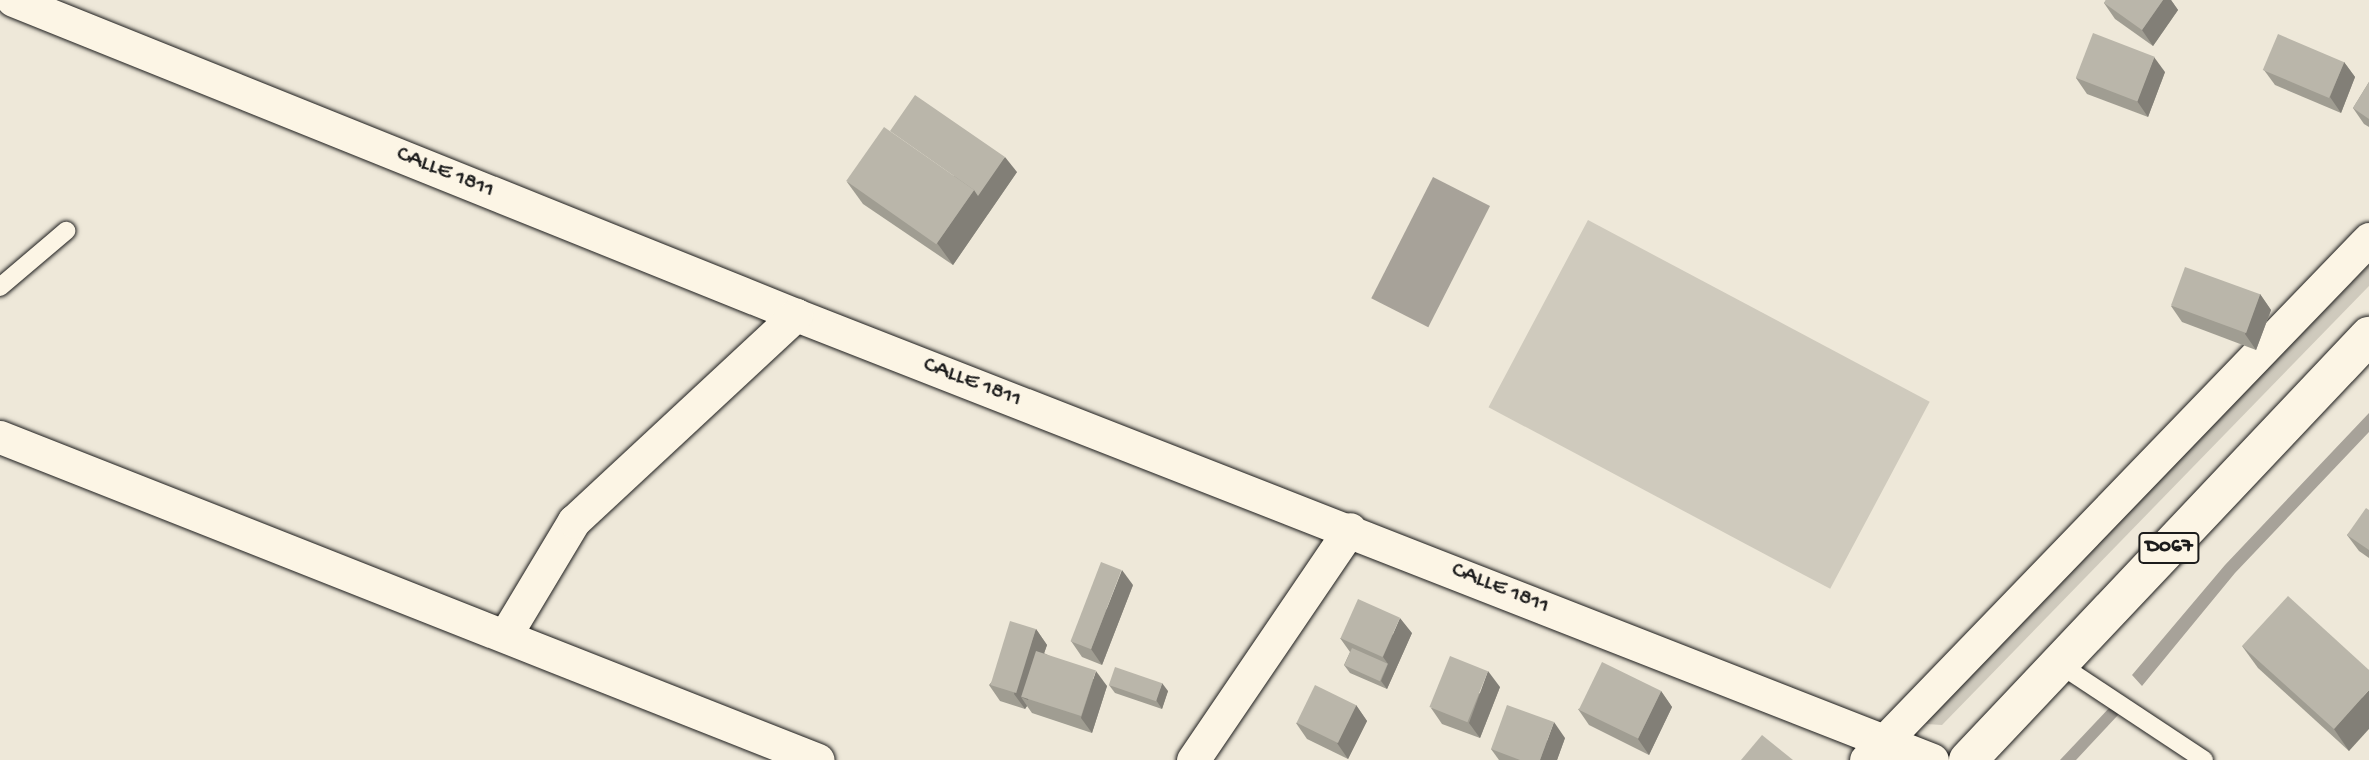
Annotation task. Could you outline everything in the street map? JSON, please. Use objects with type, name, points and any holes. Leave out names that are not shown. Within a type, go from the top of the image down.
[{"type":"main road","name":"D067","points":[[1968,760],[2369,336]]},
{"type":"street","name":"CALLE 1811","points":[[13,0],[796,315],[1350,529],[1875,750],[1932,760]]},
{"type":"street","points":[[1875,750],[2369,239]]},
{"type":"street","points":[[506,634],[574,521],[796,315]]},
{"type":"street","points":[[0,437],[506,634],[818,760]]},
{"type":"street","points":[[1193,760],[1350,529]]},
{"type":"lane","points":[[0,287],[66,231]]},
{"type":"lane","points":[[2059,664],[2204,760]]},
{"type":"shaded area","points":[[1433,177],[1490,206],[1428,327],[1371,298]]},
{"type":"shaded area","points":[[1588,220],[1930,402],[1830,589],[1488,407]]},
{"type":"shaded area","points":[[2369,265],[2369,286],[1942,725],[1926,724],[1930,712]]},
{"type":"shaded area","points":[[2369,413],[2369,432],[2235,573],[2142,686],[2132,675],[2225,565]]},
{"type":"shaded area","points":[[2111,706],[2119,714],[2076,760],[2060,760]]},
{"type":"building","points":[[2106,0],[2163,0],[2142,30],[2104,3]]},
{"type":"building","points":[[2093,33],[2155,57],[2137,101],[2076,78]]},
{"type":"building","points":[[2278,34],[2344,62],[2329,98],[2263,70]]},
{"type":"building","points":[[2369,82],[2369,119],[2353,108]]},
{"type":"building","points":[[915,95],[1005,157],[978,196],[974,190],[890,131]]},
{"type":"building","points":[[884,127],[974,190],[936,244],[846,181]]},
{"type":"building","points":[[2185,267],[2260,294],[2246,333],[2171,306]]},
{"type":"building","points":[[2366,508],[2369,510],[2369,550],[2347,535]]},
{"type":"building","points":[[1101,562],[1122,570],[1091,649],[1071,641]]},
{"type":"building","points":[[2288,596],[2369,670],[2369,690],[2334,729],[2242,646]]},
{"type":"building","points":[[1358,599],[1400,618],[1383,657],[1341,638]]},
{"type":"building","points":[[1010,621],[1036,629],[1016,693],[990,685]]},
{"type":"building","points":[[1352,648],[1388,664],[1380,681],[1344,665]]},
{"type":"building","points":[[1036,651],[1096,670],[1081,716],[1021,697]]},
{"type":"building","points":[[1450,656],[1488,671],[1467,722],[1429,707]]},
{"type":"building","points":[[1602,662],[1661,691],[1638,739],[1579,710]]},
{"type":"building","points":[[1115,667],[1162,683],[1156,701],[1109,685]]},
{"type":"building","points":[[1315,685],[1356,705],[1338,743],[1297,723]]},
{"type":"building","points":[[1507,705],[1554,722],[1540,760],[1520,760],[1491,749]]},
{"type":"building","points":[[1762,735],[1793,760],[1741,760]]}]
